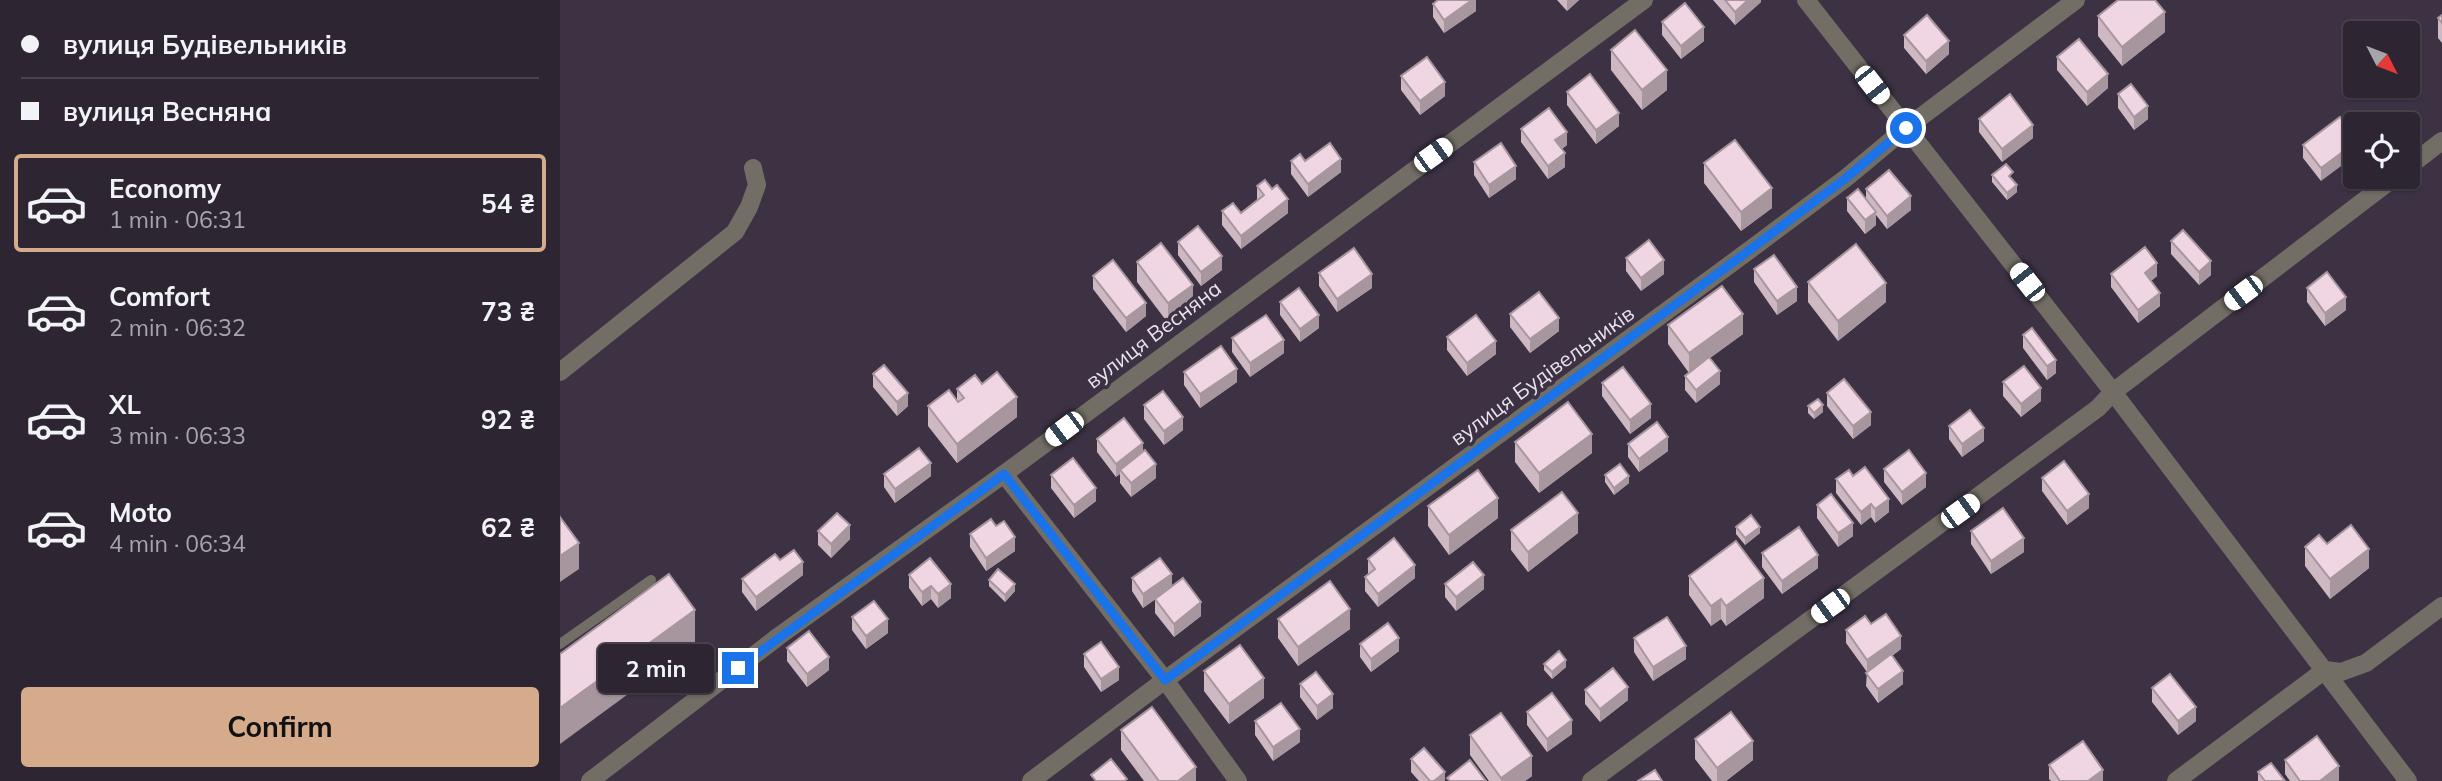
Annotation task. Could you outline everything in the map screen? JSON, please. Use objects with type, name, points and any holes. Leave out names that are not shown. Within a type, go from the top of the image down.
[{"type":"street","name":"вулиця Весняна","points":[[590,781],[779,636],[1004,474],[1644,0]]},
{"type":"street","points":[[1806,0],[2113,392],[2408,781]]},
{"type":"street","name":"вулиця Будівельників","points":[[1031,781],[1846,178],[1906,128],[2076,0]]},
{"type":"street","points":[[2420,158],[2442,141]]},
{"type":"street","points":[[560,372],[735,232],[757,185],[753,168]]},
{"type":"street","points":[[1591,781],[2025,463],[2098,408],[2113,392],[2379,189]]},
{"type":"street","points":[[1004,474],[1165,680],[1238,781]]},
{"type":"street","points":[[2176,781],[2325,670],[2341,672],[2366,663],[2442,606]]},
{"type":"lane","points":[[560,645],[651,580]]},
{"type":"building","points":[[1438,0],[1472,0],[1444,20],[1433,4]]},
{"type":"building","points":[[1725,0],[1748,0],[1735,12]]},
{"type":"building","points":[[2118,0],[2155,0],[2165,12],[2122,47],[2098,16]]},
{"type":"building","points":[[1685,3],[1704,27],[1681,46],[1662,22]]},
{"type":"building","points":[[1927,15],[1949,41],[1926,61],[1904,35]]},
{"type":"building","points":[[1635,30],[1667,70],[1642,90],[1611,50]]},
{"type":"building","points":[[2079,39],[2108,74],[2087,92],[2057,57]]},
{"type":"building","points":[[1427,57],[1445,82],[1420,101],[1401,76]]},
{"type":"building","points":[[1590,74],[1619,113],[1596,130],[1567,92]]},
{"type":"building","points":[[2131,84],[2148,106],[2134,117],[2118,94]]},
{"type":"building","points":[[2010,94],[2033,125],[2002,149],[1979,119]]},
{"type":"building","points":[[1549,108],[1567,132],[1555,140],[1565,153],[1548,166],[1521,129]]},
{"type":"building","points":[[2340,117],[2343,121],[2343,152],[2321,168],[2303,145]]},
{"type":"building","points":[[1735,140],[1772,188],[1741,212],[1704,163]]},
{"type":"building","points":[[1330,143],[1341,159],[1308,184],[1291,161],[1300,154],[1305,161]]},
{"type":"building","points":[[1501,143],[1516,166],[1489,185],[1474,162]]},
{"type":"building","points":[[2006,164],[2013,172],[2009,176],[2017,185],[2007,193],[1992,175]]},
{"type":"building","points":[[1889,170],[1911,196],[1887,216],[1866,189]]},
{"type":"building","points":[[1265,180],[1272,189],[1277,185],[1288,199],[1241,236],[1222,211],[1233,203],[1241,213],[1264,195],[1257,186]]},
{"type":"building","points":[[1858,189],[1876,212],[1865,220],[1847,198]]},
{"type":"building","points":[[1198,226],[1222,256],[1201,272],[1178,242]]},
{"type":"building","points":[[2183,230],[2211,261],[2199,272],[2171,241]]},
{"type":"building","points":[[1649,240],[1664,260],[1641,278],[1626,258]]},
{"type":"building","points":[[1161,243],[1193,285],[1168,303],[1137,262]]},
{"type":"building","points":[[1856,244],[1886,283],[1838,321],[1808,282]]},
{"type":"building","points":[[2145,247],[2157,263],[2145,273],[2160,293],[2138,310],[2111,274]]},
{"type":"building","points":[[1354,248],[1372,274],[1337,299],[1319,273]]},
{"type":"building","points":[[1774,255],[1797,287],[1777,301],[1754,269]]},
{"type":"building","points":[[1113,260],[1146,303],[1126,318],[1093,276]]},
{"type":"building","points":[[2327,272],[2346,297],[2325,313],[2307,288]]},
{"type":"building","points":[[1722,286],[1743,314],[1689,353],[1668,325]]},
{"type":"building","points":[[1299,288],[1319,315],[1300,329],[1280,302]]},
{"type":"building","points":[[1539,292],[1559,318],[1530,339],[1510,314]]},
{"type":"building","points":[[1266,315],[1284,340],[1250,363],[1232,338]]},
{"type":"building","points":[[1476,315],[1496,341],[1467,363],[1447,337]]},
{"type":"building","points":[[2032,328],[2056,360],[2047,366],[2023,335]]},
{"type":"building","points":[[1221,346],[1237,369],[1200,394],[1184,372]]},
{"type":"building","points":[[1709,357],[1720,371],[1696,390],[1685,376]]},
{"type":"building","points":[[884,365],[908,393],[897,402],[873,374]]},
{"type":"building","points":[[2024,366],[2041,388],[2021,404],[2003,382]]},
{"type":"building","points":[[1623,367],[1651,404],[1630,420],[1602,383]]},
{"type":"building","points":[[997,372],[1017,397],[957,444],[928,406],[949,390],[958,402],[964,398],[957,389],[975,375],[982,384]]},
{"type":"building","points":[[1844,379],[1871,412],[1853,426],[1827,393]]},
{"type":"building","points":[[1163,391],[1183,417],[1164,431],[1144,405]]},
{"type":"building","points":[[1818,399],[1823,405],[1814,413],[1808,406]]},
{"type":"building","points":[[1568,402],[1592,434],[1539,473],[1515,442]]},
{"type":"building","points":[[1970,410],[1984,428],[1962,444],[1949,426]]},
{"type":"building","points":[[1124,418],[1143,443],[1116,464],[1097,439]]},
{"type":"building","points":[[1657,422],[1668,437],[1639,459],[1628,444]]},
{"type":"building","points":[[919,448],[931,463],[895,489],[884,474]]},
{"type":"building","points":[[1145,450],[1156,464],[1131,483],[1120,470]]},
{"type":"building","points":[[1909,450],[1926,473],[1902,492],[1884,469]]},
{"type":"building","points":[[1073,458],[1096,488],[1074,505],[1051,475]]},
{"type":"building","points":[[2064,461],[2089,494],[2067,511],[2042,478]]},
{"type":"building","points":[[1620,464],[1629,476],[1614,488],[1605,475]]},
{"type":"building","points":[[1865,467],[1889,499],[1875,509],[1871,504],[1861,512],[1836,479],[1849,470],[1853,476]]},
{"type":"building","points":[[1478,470],[1498,498],[1449,535],[1428,506]]},
{"type":"building","points":[[1562,492],[1578,513],[1528,552],[1511,530]]},
{"type":"building","points":[[1831,494],[1853,523],[1838,533],[1817,505]]},
{"type":"building","points":[[2003,508],[2024,538],[1991,561],[1971,531]]},
{"type":"building","points":[[837,513],[850,525],[831,544],[818,531]]},
{"type":"building","points":[[1751,515],[1760,527],[1745,538],[1736,527]]},
{"type":"building","points":[[560,517],[579,543],[560,556]]},
{"type":"building","points":[[991,519],[996,526],[1004,521],[1015,537],[986,558],[970,534]]},
{"type":"building","points":[[2351,525],[2369,549],[2330,579],[2305,547],[2319,535],[2327,544]]},
{"type":"building","points":[[1799,527],[1818,555],[1782,581],[1762,553]]},
{"type":"building","points":[[1394,538],[1415,565],[1378,594],[1365,577],[1375,569],[1368,559]]},
{"type":"building","points":[[1736,541],[1764,578],[1726,606],[1721,599],[1711,606],[1689,576]]},
{"type":"building","points":[[794,550],[803,562],[756,597],[742,579],[775,554],[780,560]]},
{"type":"building","points":[[930,558],[951,584],[938,594],[931,586],[922,592],[909,575]]},
{"type":"building","points":[[1160,558],[1172,574],[1143,594],[1132,578]]},
{"type":"building","points":[[1473,562],[1484,575],[1456,597],[1445,584]]},
{"type":"building","points":[[998,569],[1015,584],[1005,595],[989,580]]},
{"type":"building","points":[[669,574],[695,610],[560,708],[560,654]]},
{"type":"building","points":[[1183,578],[1201,602],[1174,624],[1155,599]]},
{"type":"building","points":[[1330,581],[1350,609],[1298,647],[1278,619]]},
{"type":"building","points":[[874,601],[888,619],[866,636],[852,617]]},
{"type":"building","points":[[1886,614],[1901,636],[1867,660],[1846,630],[1865,616],[1871,624]]},
{"type":"building","points":[[1667,617],[1686,646],[1653,667],[1634,638]]},
{"type":"building","points":[[1388,623],[1399,638],[1371,659],[1360,644]]},
{"type":"building","points":[[809,631],[829,657],[807,674],[787,648]]},
{"type":"building","points":[[1101,642],[1119,667],[1101,679],[1084,654]]},
{"type":"building","points":[[1240,645],[1264,678],[1229,704],[1204,671]]},
{"type":"building","points":[[1559,651],[1566,660],[1552,672],[1544,664]]},
{"type":"building","points":[[1891,654],[1903,671],[1878,689],[1866,673]]},
{"type":"building","points":[[1613,668],[1628,687],[1600,709],[1585,690]]},
{"type":"building","points":[[1316,672],[1333,694],[1317,706],[1300,684]]},
{"type":"building","points":[[2170,674],[2196,707],[2178,721],[2152,688]]},
{"type":"building","points":[[1552,693],[1572,720],[1547,739],[1527,712]]},
{"type":"building","points":[[1281,703],[1300,729],[1273,747],[1255,721]]},
{"type":"building","points":[[1152,707],[1196,767],[1178,781],[1159,781],[1121,730]]},
{"type":"building","points":[[1731,712],[1753,741],[1717,768],[1695,739]]},
{"type":"building","points":[[1501,713],[1532,756],[1501,778],[1470,735]]},
{"type":"building","points":[[2317,736],[2339,766],[2320,781],[2300,781],[2285,760]]},
{"type":"building","points":[[2083,741],[2103,770],[2088,781],[2060,781],[2049,765]]},
{"type":"building","points":[[1424,748],[1445,772],[1434,781],[1430,781],[1411,759]]},
{"type":"building","points":[[1111,759],[1127,779],[1096,781],[1091,775]]},
{"type":"building","points":[[1470,760],[1486,781],[1450,781],[1447,778]]},
{"type":"building","points":[[2271,763],[2285,781],[2265,781],[2258,772]]},
{"type":"building","points":[[1655,770],[1662,781],[1638,781]]},
{"type":"route","points":[[738,668],[1004,474],[1165,680],[1751,249],[1846,178],[1906,128]]}]
